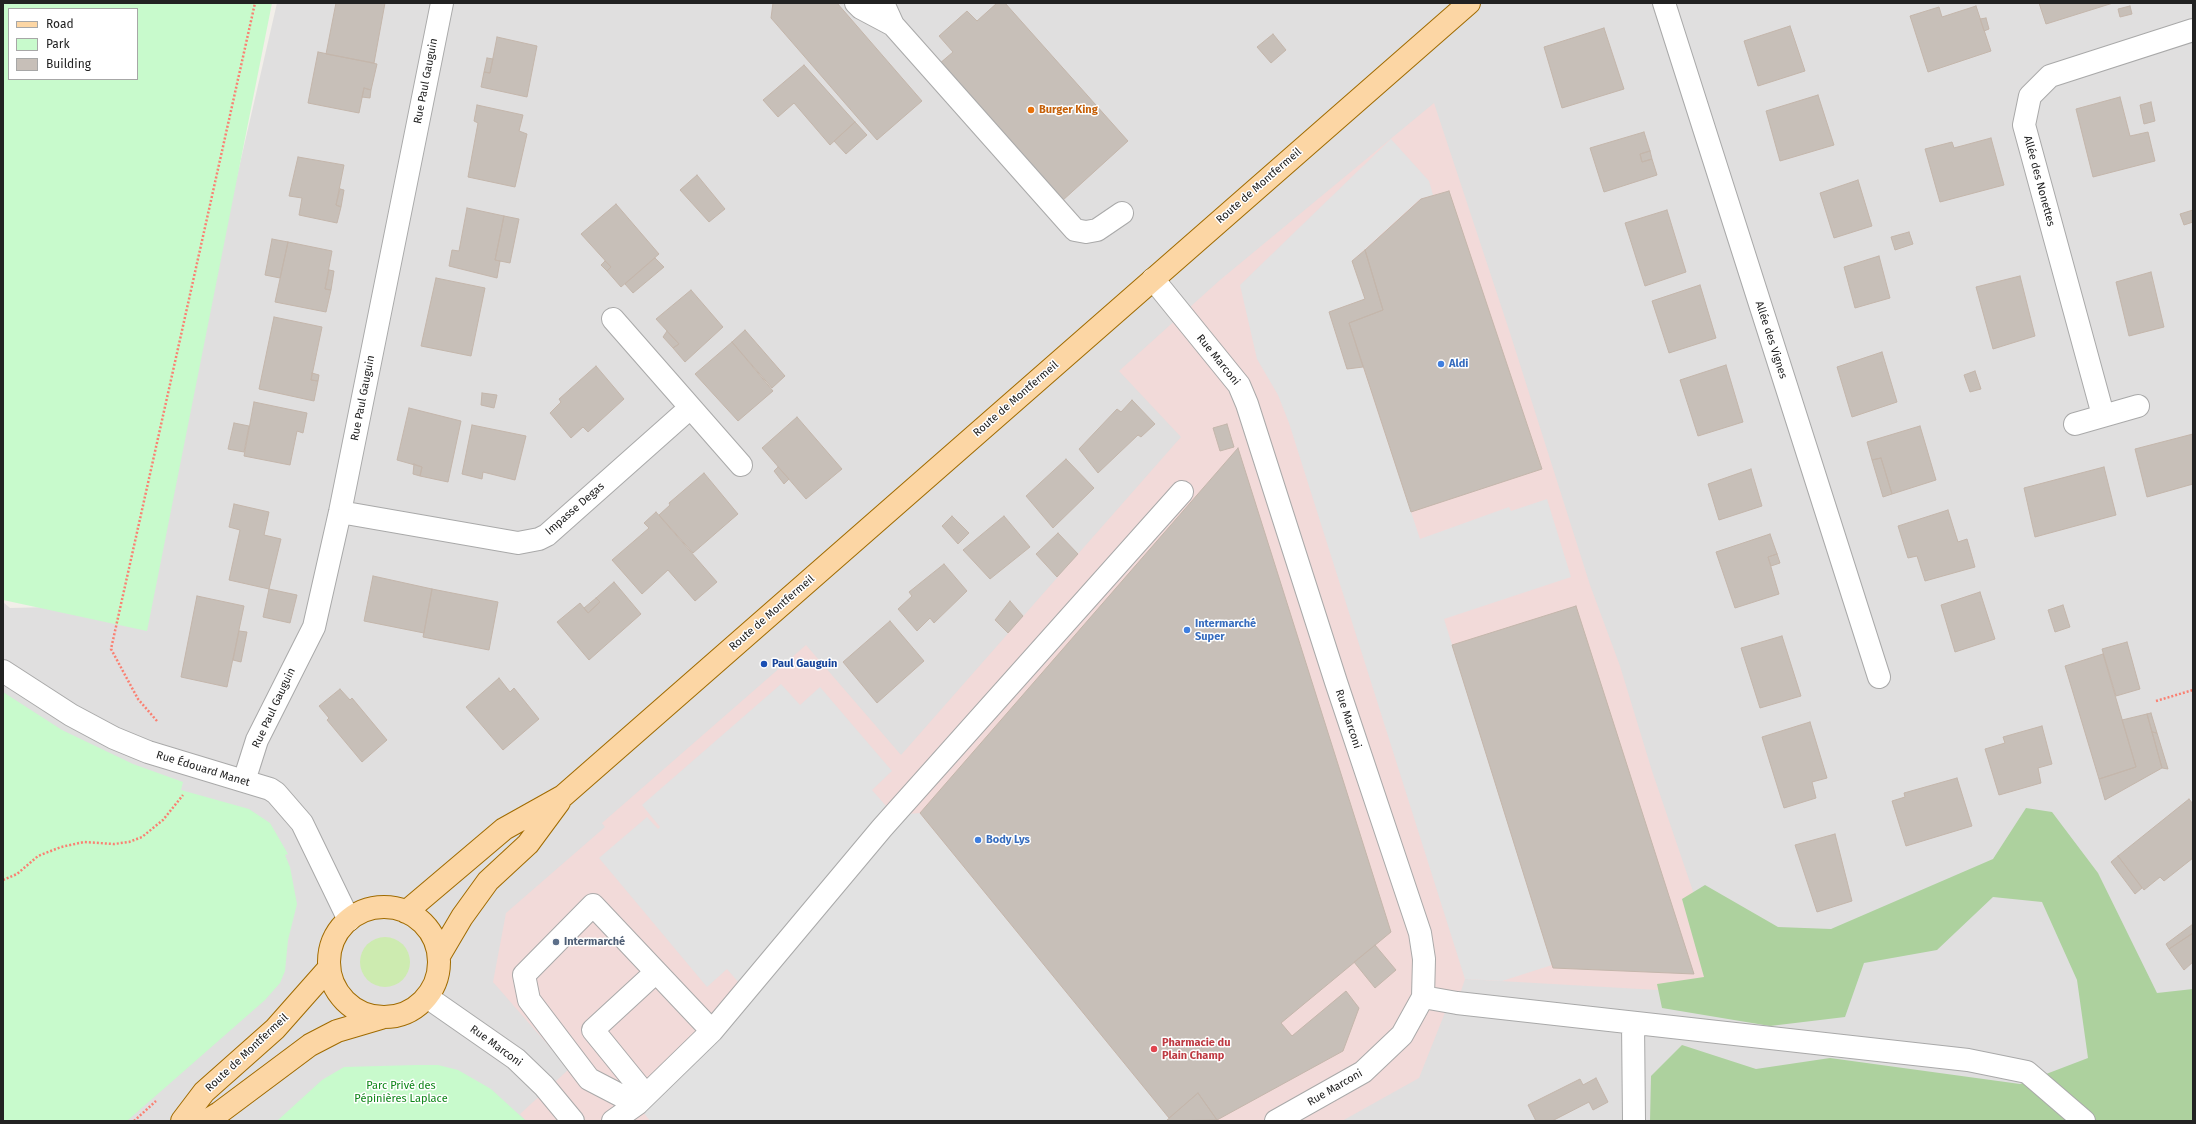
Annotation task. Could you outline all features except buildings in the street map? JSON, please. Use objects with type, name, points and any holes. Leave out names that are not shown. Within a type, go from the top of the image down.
[{"type":"main road","name":"Route de Montfermeil","points":[[406,912],[504,829],[563,796],[1469,3]]},
{"type":"main road","name":"Route de Montfermeil","points":[[439,956],[462,917],[488,881],[528,844],[563,796]]},
{"type":"main road","points":[[206,1121],[219,1114],[310,1045],[338,1031],[381,1018],[399,1016],[414,1009],[427,997],[435,984],[439,956],[433,938],[422,922],[406,912],[392,908],[377,908],[362,911],[349,920],[337,933],[330,950],[329,968],[333,983],[346,1002],[365,1015],[381,1018]]},
{"type":"main road","name":"Route de Montfermeil","points":[[182,1121],[204,1092],[275,1029],[329,968]]},
{"type":"street","name":"Rue Paul Gauguin","points":[[244,781],[257,740],[314,627],[340,512],[442,3]]},
{"type":"street","points":[[856,3],[861,8],[893,25]]},
{"type":"street","points":[[883,3],[893,25],[1075,230],[1086,232],[1097,230],[1122,213]]},
{"type":"street","name":"Allée des Vignes","points":[[1664,3],[1879,677]]},
{"type":"street","name":"Allée des Nonettes","points":[[2103,415],[2024,124],[2030,96],[2050,76],[2193,30]]},
{"type":"street","name":"Rue Marconi","points":[[1153,279],[1239,385],[1247,404],[1336,682],[1420,933],[1424,959],[1423,997],[1402,1035],[1363,1072],[1276,1121]]},
{"type":"street","points":[[612,319],[741,465]]},
{"type":"street","points":[[2076,424],[2138,406]]},
{"type":"street","name":"Impasse Degas","points":[[340,512],[518,544],[539,539],[547,535],[690,408]]},
{"type":"street","points":[[613,1121],[641,1099],[712,1031],[882,828],[1182,492]]},
{"type":"street","name":"Rue Édouard Manet","points":[[3,671],[71,715],[114,738],[148,752],[270,789],[290,807],[302,823],[349,920]]},
{"type":"street","points":[[641,1099],[589,1079],[529,1000],[524,975],[593,905],[712,1031]]},
{"type":"street","points":[[641,1099],[593,1030],[656,972]]},
{"type":"street","name":"Rue Marconi","points":[[427,997],[516,1059],[544,1086],[573,1121]]},
{"type":"street","points":[[1423,997],[1457,1003],[1968,1060],[2027,1072],[2084,1121]]},
{"type":"street","points":[[1633,1023],[1634,1121]]},
{"type":"path","points":[[162,726],[138,699],[111,649],[255,3]]},
{"type":"path","points":[[2156,701],[2193,690]]},
{"type":"path","points":[[3,880],[17,874],[38,856],[61,847],[84,842],[114,844],[129,842],[142,837],[163,820],[187,792]]},
{"type":"shaded area","points":[[277,3],[2193,3],[2193,1121],[3,1121],[3,602],[10,608],[138,605]]},
{"type":"shaded area","points":[[1434,103],[1510,333],[1590,585],[1620,666],[1652,771],[1728,994],[1465,979],[1457,1003],[1446,1010],[1419,1078],[1342,1121],[526,1121],[520,1114],[569,1069],[493,982],[506,913],[605,827],[602,823],[806,645],[901,755],[1181,437],[1119,371],[1220,280]]},
{"type":"shaded area","points":[[1391,139],[1429,181],[1433,195],[1420,199],[1352,261],[1365,299],[1329,312],[1347,369],[1363,367],[1420,539],[1509,507],[1511,511],[1547,499],[1571,577],[1444,619],[1552,965],[1502,981],[1465,979],[1289,423],[1278,395],[1257,359],[1240,285]]},
{"type":"shaded area","points":[[781,684],[800,705],[820,687],[892,771],[872,790],[894,815],[920,813],[1169,1118],[1166,1121],[650,1121],[637,1104],[746,991],[727,969],[707,987],[599,858],[647,817],[658,829],[660,827],[642,805]]},
{"type":"green space","points":[[3,3],[272,3],[147,631],[3,600]]},
{"type":"green space","points":[[3,692],[62,730],[133,764],[183,782],[181,790],[249,809],[270,823],[288,854],[285,855],[290,867],[297,904],[288,940],[285,971],[280,983],[265,1000],[127,1121],[3,1121]]},
{"type":"green space","points":[[2026,808],[2052,812],[2098,873],[2157,993],[2193,989],[2193,1121],[1650,1121],[1651,1076],[1682,1045],[1756,1069],[1830,1058],[2020,1084],[2088,1058],[2077,980],[2042,902],[1993,897],[1937,950],[1864,963],[1845,1017],[1770,1026],[1662,1008],[1657,984],[1704,977],[1682,899],[1705,885],[1778,927],[1831,929],[1993,859]]},
{"type":"green space","points":[[380,937],[390,937],[403,944],[410,957],[410,967],[403,980],[390,987],[380,987],[371,983],[364,976],[360,967],[360,957],[364,948],[371,941]]},
{"type":"green space","name":"Parc Privé des Pépinières Laplace","points":[[438,1065],[458,1070],[491,1089],[526,1121],[277,1121],[322,1080],[344,1067]]},
{"type":"place","name":"Burger King","points":[[1031,110]]},
{"type":"place","name":"Aldi","points":[[1441,364]]},
{"type":"place","name":"Intermarché Super","points":[[1187,630]]},
{"type":"place","name":"Paul Gauguin","points":[[764,664]]},
{"type":"place","name":"Body Lys","points":[[978,840]]},
{"type":"place","name":"Intermarché","points":[[556,942]]},
{"type":"place","name":"Pharmacie du Plain Champ","points":[[1154,1049]]}]
